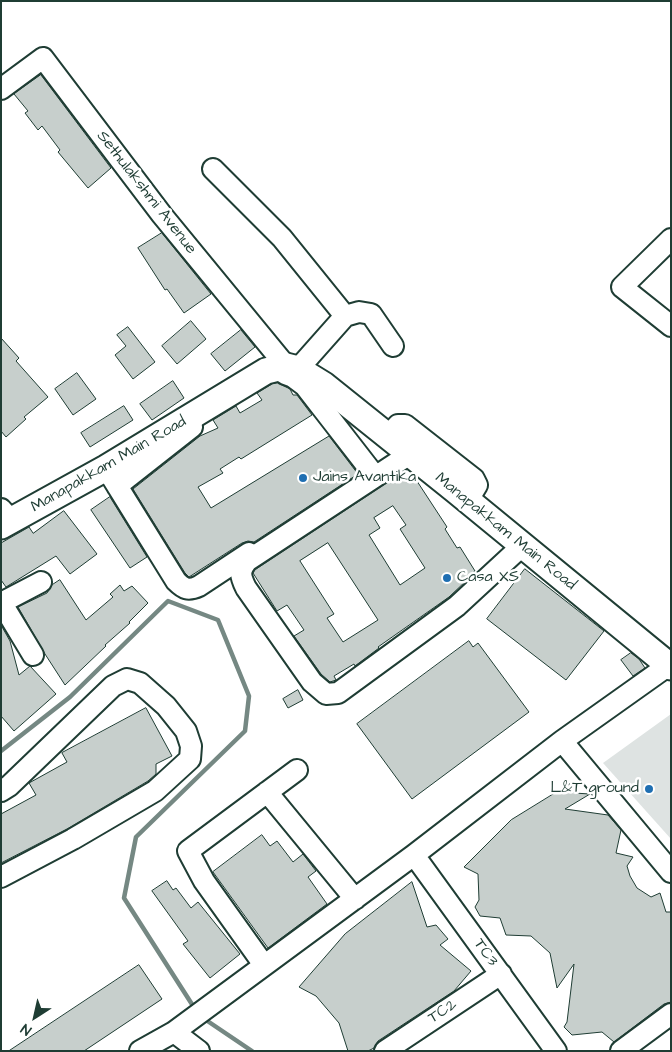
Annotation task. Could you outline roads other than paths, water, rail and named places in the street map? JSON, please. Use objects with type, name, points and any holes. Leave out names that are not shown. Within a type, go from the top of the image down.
[{"type":"main road","name":"Manapakkam Main Road","points":[[4,518],[111,477],[266,371],[292,368],[324,385],[468,500],[670,666]]},
{"type":"street","name":"Sethulakshmi Avenue","points":[[4,82],[43,58],[162,215],[292,368]]},
{"type":"street","points":[[214,169],[282,238],[345,316]]},
{"type":"street","points":[[671,239],[622,287],[671,326]]},
{"type":"street","points":[[292,368],[345,316],[359,312],[372,314],[393,346]]},
{"type":"street","points":[[371,471],[305,386],[293,377],[282,373],[236,397],[152,457],[111,477],[176,581],[183,589],[191,590],[371,471],[400,446]]},
{"type":"street","points":[[400,446],[247,561],[241,568],[241,578],[246,588],[312,682],[326,694],[338,693],[457,606],[523,545]]},
{"type":"street","points":[[33,655],[1,602],[41,582]]},
{"type":"street","points":[[140,1051],[174,1032],[414,855],[562,741],[670,666]]},
{"type":"street","points":[[1,791],[9,786],[113,686],[127,679],[140,683],[166,706],[186,731],[191,746],[190,759],[154,791],[73,839],[1,877]]},
{"type":"street","points":[[562,741],[671,872]]},
{"type":"street","points":[[264,965],[204,881],[188,851],[297,770]]},
{"type":"street","points":[[267,792],[354,899]]},
{"type":"street","name":"TC3","points":[[414,855],[556,1051]]},
{"type":"street","name":"TC2","points":[[385,1051],[501,974]]},
{"type":"street","points":[[620,1051],[671,1014]]},
{"type":"street","points":[[174,1032],[199,1051]]},
{"type":"waterway","points":[[1,751],[70,697],[168,601],[218,620],[249,696],[245,731],[136,837],[124,898],[195,1009]]},
{"type":"waterway","points":[[203,1018],[252,1051]]},
{"type":"place","name":"Jains Avantika","points":[[303,478]]},
{"type":"place","name":"Casa XS","points":[[447,578]]},
{"type":"place","name":"L&T ground","points":[[649,789]]}]
